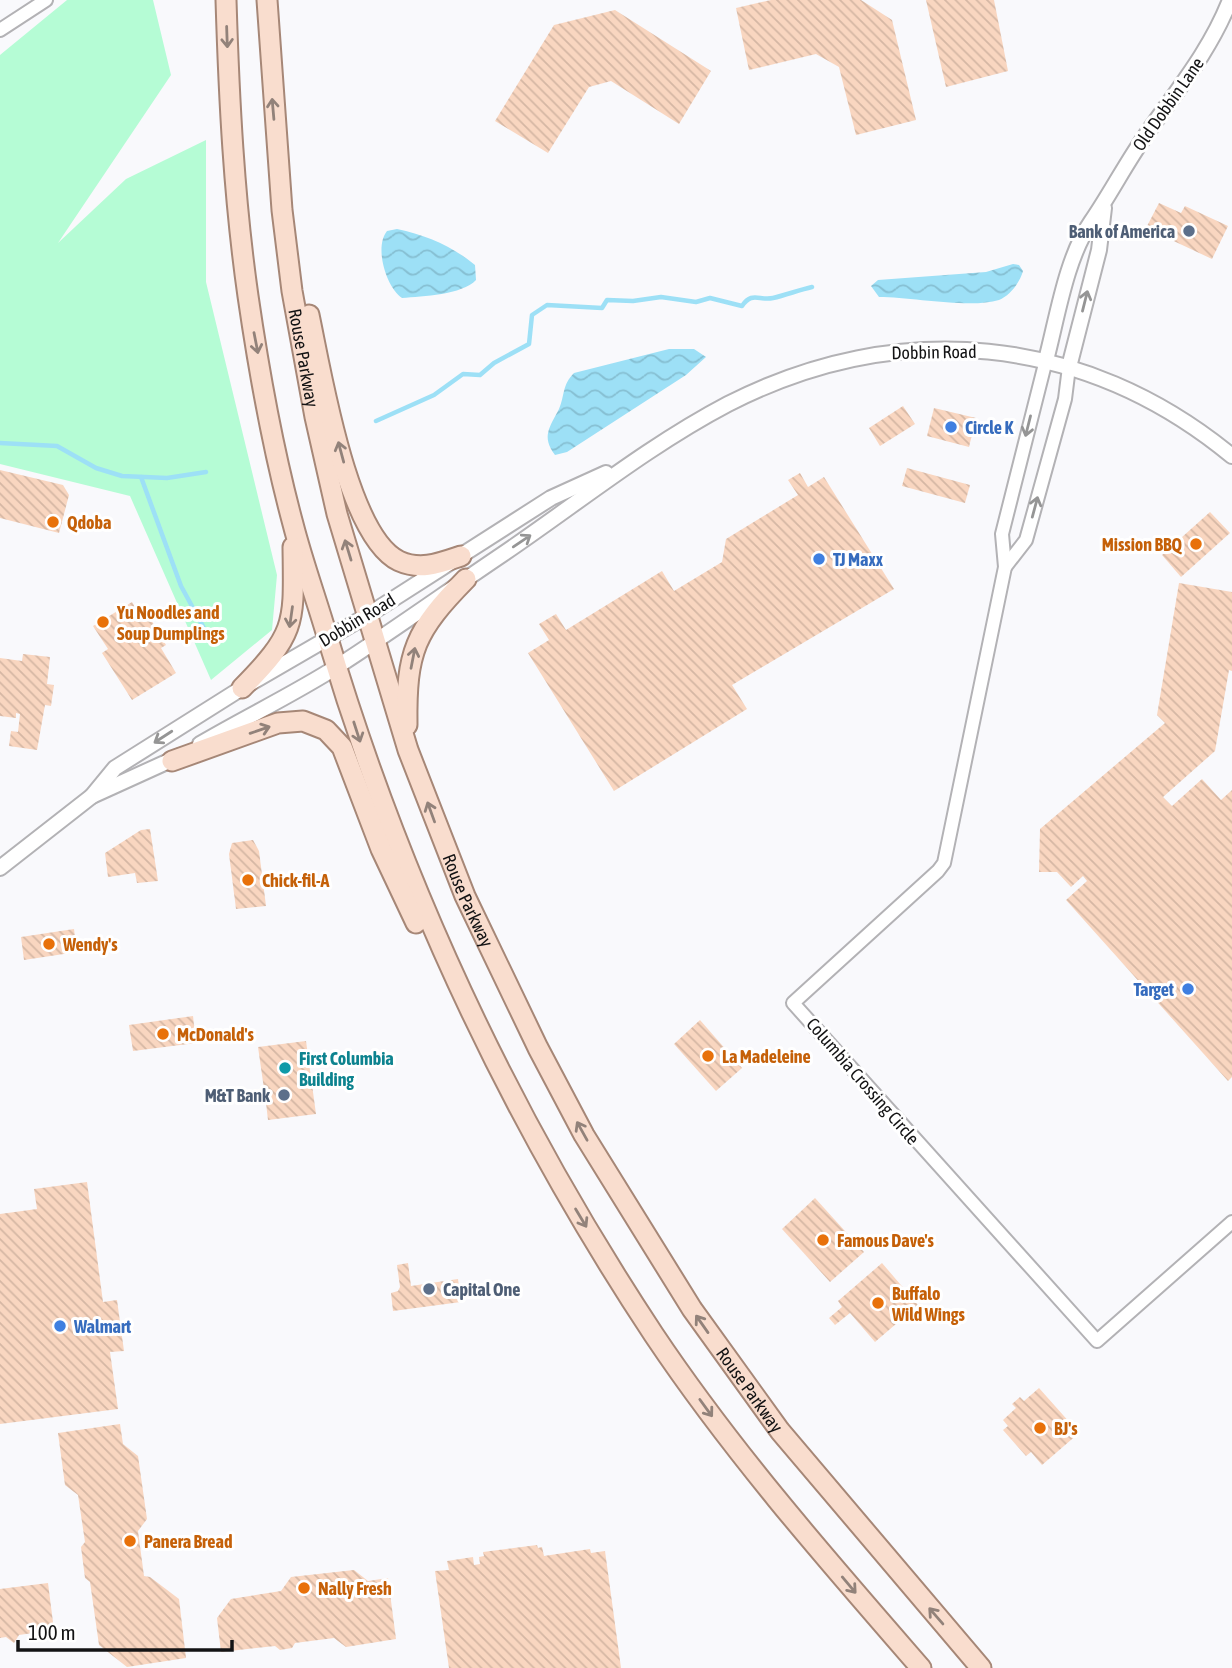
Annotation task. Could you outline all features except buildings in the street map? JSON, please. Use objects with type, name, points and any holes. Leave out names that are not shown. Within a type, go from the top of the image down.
[{"type":"main road","points":[[226,0],[238,217],[248,299],[293,524],[367,766],[425,914],[456,983],[546,1159]]},
{"type":"main road","name":"Rouse Parkway","points":[[267,0],[277,147],[292,291],[314,417],[337,514],[408,750],[436,827],[496,964],[584,1135],[636,1224],[692,1309],[780,1431],[981,1668]]},
{"type":"main road","points":[[277,147],[303,290],[331,413],[341,454],[363,520],[374,538],[397,560],[422,567],[461,556]]},
{"type":"main road","points":[[242,688],[275,653],[289,628],[293,586],[293,524]]},
{"type":"main road","points":[[408,750],[408,682],[416,643],[432,614],[466,579]]},
{"type":"main road","points":[[172,761],[292,721],[314,723],[335,737],[342,747],[381,849],[414,919],[494,1072],[600,1250],[705,1407],[797,1524],[921,1668]]},
{"type":"street","points":[[0,30],[46,0]]},
{"type":"street","name":"Old Dobbin Lane","points":[[1046,360],[1076,253],[1090,223],[1104,207],[1130,157],[1194,69],[1222,20],[1230,0]]},
{"type":"street","name":"Old Dobbin Lane","points":[[1069,367],[1099,250],[1104,207]]},
{"type":"street","name":"Dobbin Road","points":[[92,796],[172,761],[337,667],[634,460],[726,405],[766,386],[844,359],[883,352],[946,349],[1019,354],[1046,360],[1135,393],[1209,438],[1232,456]]},
{"type":"street","name":"Columbia Crossing Circle","points":[[1046,360],[1002,534],[1005,567],[944,863],[939,871],[793,1003],[1097,1341],[1232,1223]]},
{"type":"street","name":"Columbia Crossing Circle","points":[[1005,567],[1026,540],[1065,399],[1069,367]]},
{"type":"street","name":"Dobbin Road","points":[[0,868],[92,796],[115,768],[242,688],[368,615],[551,498],[634,460]]},
{"type":"green space","points":[[67,0],[153,0],[171,75],[58,243],[126,179],[206,140],[206,282],[277,575],[272,630],[211,680],[130,496],[0,464],[0,55]]},
{"type":"water","points":[[397,229],[418,234],[457,252],[475,265],[476,280],[452,292],[402,298],[391,285],[382,256],[383,238],[387,231]]},
{"type":"water","points":[[1013,264],[1019,265],[1023,271],[1017,284],[1003,298],[987,302],[957,303],[879,297],[871,286],[878,280],[986,272]]},
{"type":"water","points":[[669,349],[694,349],[706,357],[686,375],[567,452],[555,455],[548,442],[548,432],[574,373]]},
{"type":"waterway","points":[[376,421],[434,395],[463,374],[480,375],[494,363],[529,344],[532,315],[547,305],[602,308],[607,300],[633,301],[661,297],[696,302],[710,298],[742,306],[749,299],[768,299],[812,287]]},
{"type":"waterway","points":[[0,443],[57,446],[96,468],[122,476],[167,478],[206,472]]},
{"type":"waterway","points":[[141,477],[181,586],[205,630]]},
{"type":"place","name":"Bank of America","points":[[1189,231]]},
{"type":"place","name":"Circle K","points":[[951,427]]},
{"type":"place","name":"Qdoba","points":[[53,522]]},
{"type":"place","name":"Mission BBQ","points":[[1196,544]]},
{"type":"place","name":"TJ Maxx","points":[[819,559]]},
{"type":"place","name":"Yu Noodles and Soup Dumplings","points":[[103,622]]},
{"type":"place","name":"Chick-fil-A","points":[[248,880]]},
{"type":"place","name":"Wendy's","points":[[49,944]]},
{"type":"place","name":"Target","points":[[1188,989]]},
{"type":"place","name":"McDonald's","points":[[163,1034]]},
{"type":"place","name":"La Madeleine","points":[[708,1056]]},
{"type":"place","name":"First Columbia Building","points":[[285,1068]]},
{"type":"place","name":"M&T Bank","points":[[284,1095]]},
{"type":"place","name":"Famous Dave's","points":[[823,1240]]},
{"type":"place","name":"Capital One","points":[[429,1289]]},
{"type":"place","name":"Buffalo Wild Wings","points":[[878,1303]]},
{"type":"place","name":"Walmart","points":[[60,1326]]},
{"type":"place","name":"BJ's","points":[[1040,1428]]},
{"type":"place","name":"Panera Bread","points":[[130,1541]]},
{"type":"place","name":"Nally Fresh","points":[[304,1588]]}]
